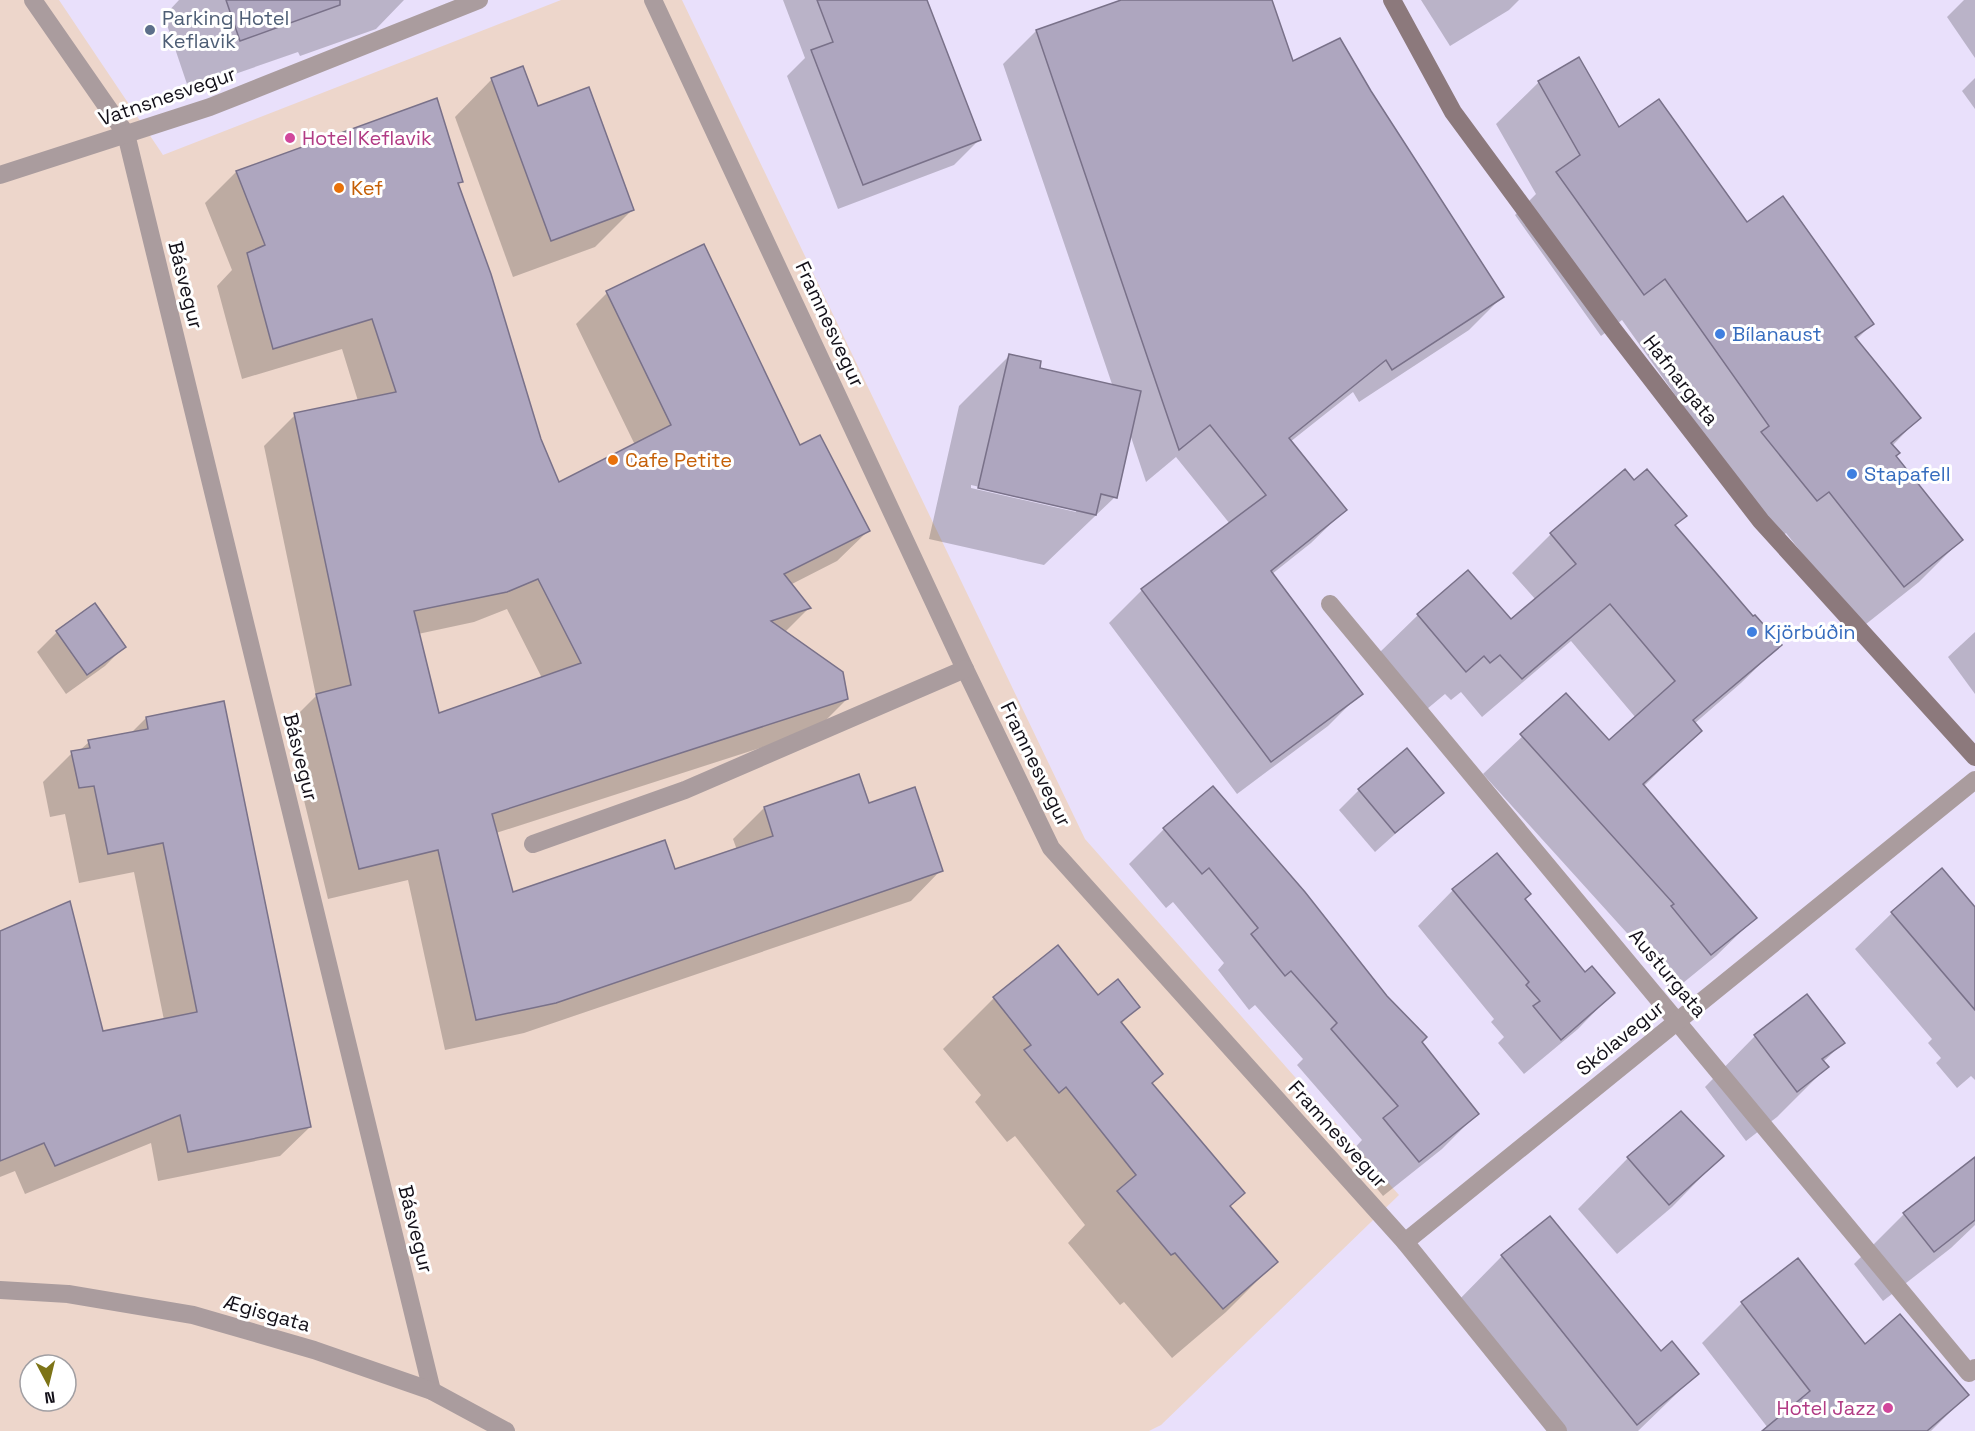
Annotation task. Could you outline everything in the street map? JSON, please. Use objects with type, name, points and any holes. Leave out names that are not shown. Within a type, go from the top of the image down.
[{"type":"street","points":[[33,0],[126,134]]},
{"type":"street","name":"Vatnsnesvegur","points":[[0,175],[210,107],[479,0]]},
{"type":"street","name":"Framnesvegur","points":[[653,0],[1051,848],[1405,1242],[1558,1431]]},
{"type":"street","name":"Hafnargata","points":[[1392,0],[1453,112],[1612,328],[1761,521],[1975,757]]},
{"type":"street","name":"Básvegur","points":[[126,134],[432,1391]]},
{"type":"street","name":"Austurgata","points":[[1330,603],[1973,1373]]},
{"type":"street","points":[[533,844],[686,790],[965,669]]},
{"type":"street","name":"Skólavegur","points":[[1405,1242],[1975,780]]},
{"type":"street","name":"Ægisgata","points":[[0,1290],[68,1294],[193,1315],[314,1350],[432,1391],[506,1431]]},
{"type":"shaded area","points":[[0,0],[59,0],[163,155],[561,0],[682,0],[1085,839],[1399,1195],[1161,1425],[1149,1431],[0,1431]]},
{"type":"building","points":[[226,0],[340,0],[340,5],[240,41]]},
{"type":"building","points":[[817,0],[927,0],[981,140],[863,185],[811,50],[833,42]]},
{"type":"building","points":[[1121,0],[1272,0],[1293,61],[1340,38],[1371,91],[1504,297],[1392,370],[1386,360],[1289,438],[1347,510],[1271,571],[1363,694],[1271,762],[1141,589],[1266,495],[1210,425],[1179,450],[1036,30]]},
{"type":"building","points":[[1579,57],[1619,127],[1659,99],[1747,222],[1783,196],[1874,324],[1855,337],[1921,418],[1891,443],[1900,453],[1896,456],[1963,540],[1904,587],[1829,492],[1817,501],[1761,432],[1769,426],[1665,279],[1644,295],[1556,172],[1580,155],[1538,81]]},
{"type":"building","points":[[523,66],[538,106],[589,87],[634,210],[551,241],[491,78]]},
{"type":"building","points":[[437,98],[463,182],[458,183],[491,274],[541,439],[559,482],[671,425],[606,291],[704,244],[800,445],[820,435],[870,531],[784,574],[811,608],[771,621],[843,672],[848,699],[492,814],[513,892],[665,840],[675,869],[773,836],[764,807],[859,774],[869,803],[915,787],[943,871],[556,1003],[476,1020],[438,850],[359,869],[316,694],[351,685],[294,413],[396,392],[372,319],[273,349],[247,253],[265,245],[236,171]],"holes":[[[538,579],[581,663],[439,713],[414,611],[507,592]]]},
{"type":"building","points":[[1009,354],[1041,361],[1040,368],[1141,391],[1117,498],[1101,494],[1096,515],[978,488]]},
{"type":"building","points":[[1625,469],[1634,480],[1647,469],[1687,516],[1675,525],[1753,616],[1755,615],[1782,645],[1693,720],[1702,731],[1643,784],[1757,918],[1711,955],[1671,906],[1674,904],[1520,734],[1566,693],[1609,740],[1675,681],[1610,604],[1522,679],[1500,655],[1490,663],[1484,656],[1466,672],[1417,614],[1468,570],[1511,619],[1576,564],[1550,533]]},
{"type":"building","points":[[95,603],[126,647],[87,675],[56,631]]},
{"type":"building","points":[[224,701],[311,1127],[188,1152],[180,1115],[55,1166],[44,1143],[0,1161],[0,931],[70,901],[103,1031],[197,1012],[163,843],[108,854],[94,786],[79,788],[71,751],[90,748],[88,740],[148,729],[146,717]]},
{"type":"building","points":[[1407,748],[1444,793],[1395,833],[1358,789]]},
{"type":"building","points":[[1213,786],[1305,892],[1387,996],[1427,1037],[1422,1042],[1479,1114],[1419,1162],[1383,1118],[1398,1106],[1331,1029],[1337,1023],[1291,971],[1285,976],[1251,934],[1258,928],[1209,868],[1202,874],[1163,828]]},
{"type":"building","points":[[1497,853],[1531,894],[1525,899],[1585,972],[1592,966],[1615,993],[1561,1040],[1533,1006],[1540,1001],[1526,985],[1529,982],[1452,889]]},
{"type":"building","points":[[1942,868],[1975,907],[1975,1010],[1891,912]]},
{"type":"building","points":[[1058,945],[1098,995],[1118,979],[1140,1007],[1121,1022],[1163,1074],[1152,1083],[1245,1193],[1230,1206],[1278,1262],[1223,1309],[1175,1253],[1171,1255],[1117,1191],[1136,1175],[1066,1087],[1059,1093],[1024,1050],[1031,1045],[993,997]]},
{"type":"building","points":[[1807,994],[1845,1043],[1822,1059],[1829,1067],[1797,1092],[1754,1035]]},
{"type":"building","points":[[1681,1111],[1724,1156],[1669,1205],[1627,1157]]},
{"type":"building","points":[[1975,1157],[1975,1220],[1934,1252],[1903,1213]]},
{"type":"building","points":[[1550,1216],[1661,1351],[1672,1341],[1699,1374],[1637,1425],[1501,1255]]},
{"type":"building","points":[[1798,1258],[1865,1344],[1900,1314],[1969,1395],[1927,1431],[1762,1431],[1810,1391],[1741,1302]]},
{"type":"place","name":"Parking Hotel Keflavik","points":[[150,30]]},
{"type":"place","name":"Hotel Keflavik","points":[[290,138]]},
{"type":"place","name":"Kef","points":[[339,188]]},
{"type":"place","name":"Bílanaust","points":[[1720,334]]},
{"type":"place","name":"Cafe Petite","points":[[613,460]]},
{"type":"place","name":"Stapafell","points":[[1852,474]]},
{"type":"place","name":"Kjörbúðin","points":[[1752,632]]},
{"type":"place","name":"Hotel Jazz","points":[[1888,1408]]}]
